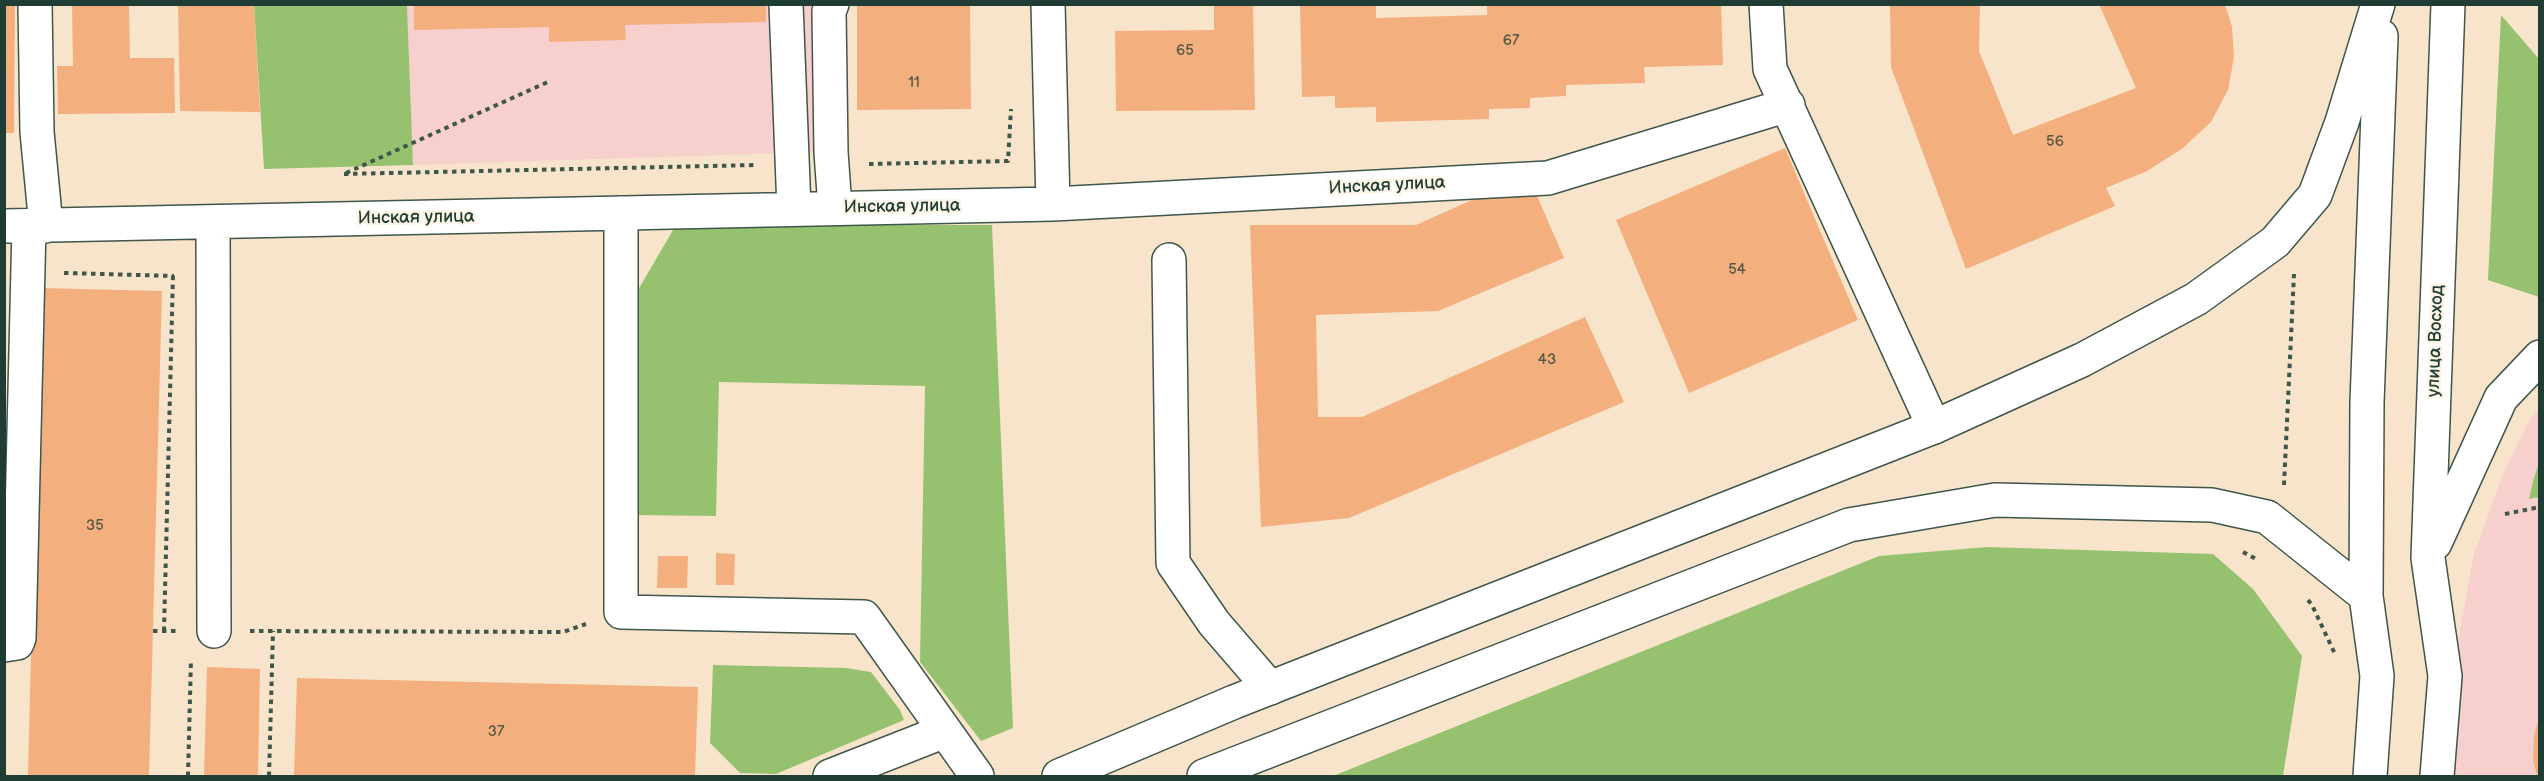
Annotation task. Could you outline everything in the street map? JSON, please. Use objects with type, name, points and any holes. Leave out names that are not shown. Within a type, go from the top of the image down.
[{"type":"main road","points":[[4,645],[17,642],[19,638],[28,272],[26,226],[37,132],[35,4]]},
{"type":"main road","points":[[786,4],[794,209]]},
{"type":"main road","points":[[832,4],[829,10],[831,165],[835,208]]},
{"type":"main road","points":[[1048,4],[1053,204]]},
{"type":"main road","points":[[1766,4],[1770,69],[1934,427]]},
{"type":"main road","points":[[1059,777],[1270,688],[1934,427],[2082,360],[2185,305],[2275,242],[2315,195],[2342,122],[2380,4]]},
{"type":"main road","points":[[2370,777],[2377,676],[2366,596],[2367,402],[2380,4]]},
{"type":"main road","name":"улица Восход","points":[[2437,777],[2445,676],[2428,558],[2448,4]]},
{"type":"main road","name":"Инская улица","points":[[26,226],[1053,204],[1548,178],[1788,105]]},
{"type":"main road","points":[[621,213],[621,612],[864,617],[977,777]]},
{"type":"main road","points":[[203,631],[214,276],[213,222]]},
{"type":"main road","points":[[1169,260],[1173,563],[1214,623],[1270,688]]},
{"type":"main road","points":[[2428,558],[2501,398],[2540,357]]},
{"type":"main road","points":[[1204,777],[1849,525],[1995,500],[2212,505],[2267,517],[2366,596]]},
{"type":"main road","points":[[830,777],[945,731]]},
{"type":"path","points":[[550,81],[344,174],[793,164]]},
{"type":"path","points":[[831,165],[1008,160],[1011,105]]},
{"type":"path","points":[[2284,489],[2295,268]]},
{"type":"path","points":[[28,272],[214,276]]},
{"type":"path","points":[[164,631],[173,276]]},
{"type":"path","points":[[2505,514],[2540,507]]},
{"type":"path","points":[[2236,549],[2265,564]]},
{"type":"path","points":[[2305,597],[2312,604],[2335,655]]},
{"type":"path","points":[[153,631],[563,632],[621,612]]},
{"type":"path","points":[[188,777],[203,631]]},
{"type":"path","points":[[269,777],[273,631]]},
{"type":"shaded area","points":[[407,5],[812,5],[817,152],[413,165]]},
{"type":"shaded area","points":[[2539,409],[2539,776],[2447,776],[2456,654],[2473,557],[2503,474],[2531,417]]},
{"type":"green space","points":[[254,5],[407,5],[413,165],[264,169]]},
{"type":"green space","points":[[2501,15],[2539,59],[2539,297],[2488,280]]},
{"type":"green space","points":[[676,225],[992,225],[1013,728],[981,741],[920,662],[925,386],[719,382],[716,516],[634,515],[635,295]]},
{"type":"green space","points":[[2539,463],[2539,497],[2529,499],[2533,481]]},
{"type":"green space","points":[[1987,547],[2213,554],[2253,589],[2302,656],[2283,776],[1333,776],[1879,556]]},
{"type":"green space","points":[[713,665],[846,668],[871,672],[900,710],[904,720],[776,774],[740,773],[710,743]]},
{"type":"building","points":[[4,4],[15,4],[14,133],[4,133]]},
{"type":"building","points":[[72,4],[129,4],[130,58],[174,58],[175,113],[58,114],[57,66],[73,66]]},
{"type":"building","points":[[178,4],[254,4],[260,112],[180,111]]},
{"type":"building","points":[[414,4],[766,4],[766,22],[625,25],[626,40],[549,42],[549,27],[414,30]]},
{"type":"building","points":[[857,4],[970,4],[971,109],[857,110]]},
{"type":"building","points":[[1214,4],[1253,4],[1255,110],[1116,111],[1115,31],[1214,30]]},
{"type":"building","points":[[1487,4],[1721,4],[1723,65],[1644,67],[1645,83],[1566,85],[1566,96],[1530,98],[1530,108],[1489,109],[1489,119],[1376,122],[1376,107],[1335,108],[1335,96],[1302,97],[1300,5],[1376,5],[1376,18],[1487,15]]},
{"type":"building","points":[[1890,4],[1980,4],[1979,51],[2013,135],[2136,88],[2099,4],[2225,4],[2232,27],[2234,57],[2228,90],[2211,122],[2183,148],[2147,171],[2106,188],[2115,206],[1966,269],[1891,67]]},
{"type":"building","points":[[1785,148],[1858,320],[1689,393],[1616,220]]},
{"type":"building","points":[[1528,175],[1564,258],[1438,311],[1316,315],[1318,417],[1362,417],[1585,317],[1624,402],[1349,518],[1261,527],[1250,225],[1416,225]]},
{"type":"building","points":[[40,288],[162,291],[149,776],[28,776]]},
{"type":"building","points":[[716,553],[735,554],[734,585],[716,585]]},
{"type":"building","points":[[658,556],[688,556],[687,588],[657,588]]},
{"type":"building","points":[[207,667],[260,669],[258,776],[204,776]]},
{"type":"building","points":[[297,678],[698,687],[695,776],[294,776]]},
{"type":"building","points":[[2539,718],[2540,776],[2537,776],[2533,760],[2534,736]]}]
